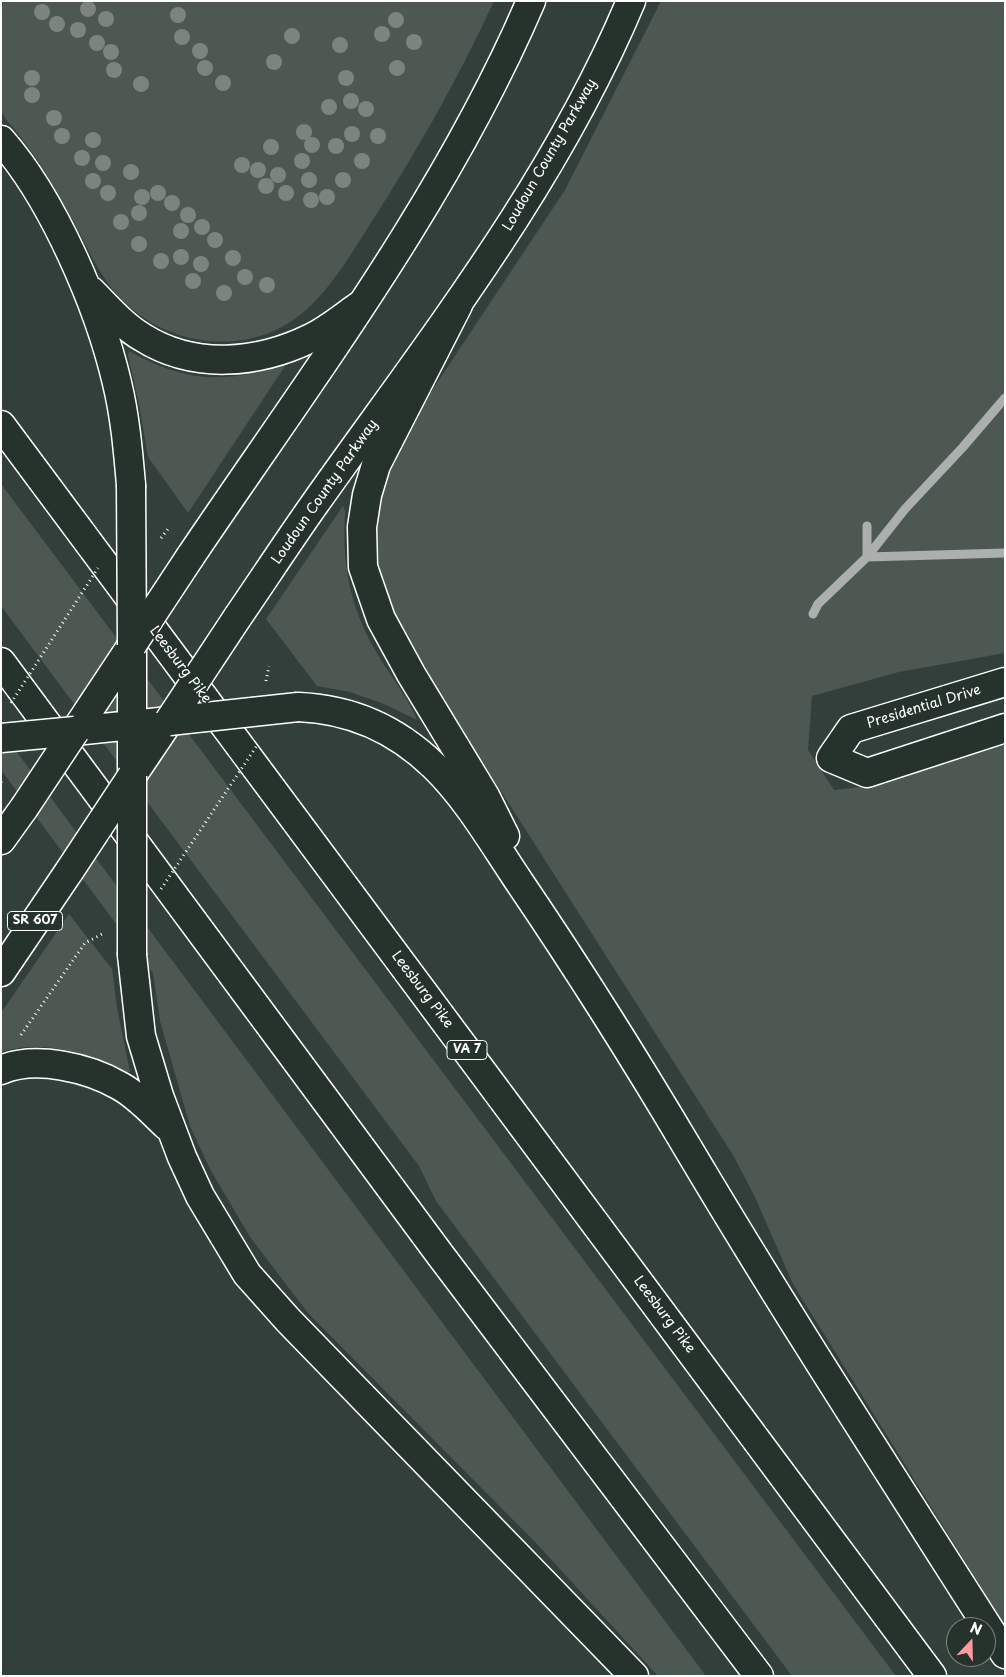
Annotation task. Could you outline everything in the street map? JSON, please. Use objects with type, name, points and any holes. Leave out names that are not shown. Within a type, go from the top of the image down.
[{"type":"main road","points":[[1,840],[359,306],[456,151],[531,1]]},
{"type":"main road","name":"Loudoun County Parkway","points":[[1,972],[315,503],[458,305],[524,204],[583,103],[631,1]]},
{"type":"main road","points":[[1,140],[40,194],[85,285],[117,382],[126,430],[131,485],[132,955],[142,1036],[159,1096],[173,1132],[200,1196],[247,1274],[288,1320],[634,1676]]},
{"type":"main road","points":[[85,285],[142,337],[192,358],[234,361],[273,353],[312,338],[359,306]]},
{"type":"main road","points":[[458,305],[376,465],[367,495],[362,527],[363,567],[381,619],[411,674],[485,796],[557,938]]},
{"type":"main road","name":"Leesburg Pike","points":[[1,425],[932,1676]]},
{"type":"main road","points":[[1,662],[430,1240],[759,1676]]},
{"type":"main road","name":"Presidential Drive","points":[[1005,682],[851,729],[831,758],[867,772],[1005,728]]},
{"type":"main road","points":[[1,738],[298,707],[323,708],[381,726],[409,744],[434,766],[459,794],[557,938],[644,1075],[740,1236],[1005,1654]]},
{"type":"main road","points":[[1,1070],[21,1065],[36,1064],[64,1066],[94,1074],[120,1086],[145,1104],[173,1132]]},
{"type":"path","points":[[11,703],[98,568]]},
{"type":"path","points":[[266,681],[269,666]]},
{"type":"path","points":[[160,891],[258,744]]},
{"type":"path","points":[[16,1041],[85,943],[106,931]]},
{"type":"shaded area","points":[[1,1],[494,1],[424,136],[376,215],[326,289],[306,310],[283,326],[257,337],[231,341],[204,340],[177,334],[152,323],[129,307],[110,286],[93,260],[51,182],[36,158],[2,113]]},
{"type":"shaded area","points":[[661,1],[1005,1],[1005,653],[899,672],[812,696],[808,750],[834,790],[884,784],[1005,743],[1005,1626],[793,1284],[754,1195],[733,1155],[446,705],[387,605],[375,555],[378,498],[386,466],[409,425],[565,190]]},
{"type":"shaded area","points":[[129,351],[169,369],[205,377],[242,375],[285,366],[188,513],[148,457],[128,355]]},
{"type":"shaded area","points":[[1,484],[896,1676],[792,1676],[436,1201],[419,1166],[1,606]]},
{"type":"shaded area","points":[[343,506],[345,510],[346,565],[353,600],[375,650],[408,702],[417,720],[384,704],[350,692],[317,686],[266,619]]},
{"type":"shaded area","points":[[1,731],[706,1676],[658,1676],[536,1543],[308,1313],[250,1237],[210,1169],[190,1126],[160,1021],[153,973],[1,770]]},
{"type":"shaded area","points":[[69,914],[112,969],[117,1008],[130,1072],[126,1073],[81,1054],[50,1047],[17,1048],[1,1052],[1,1013]]},
{"type":"waterway","points":[[813,614],[818,604],[867,557],[905,509],[963,447],[1005,398]]},
{"type":"waterway","points":[[867,526],[867,557],[1005,553]]}]
